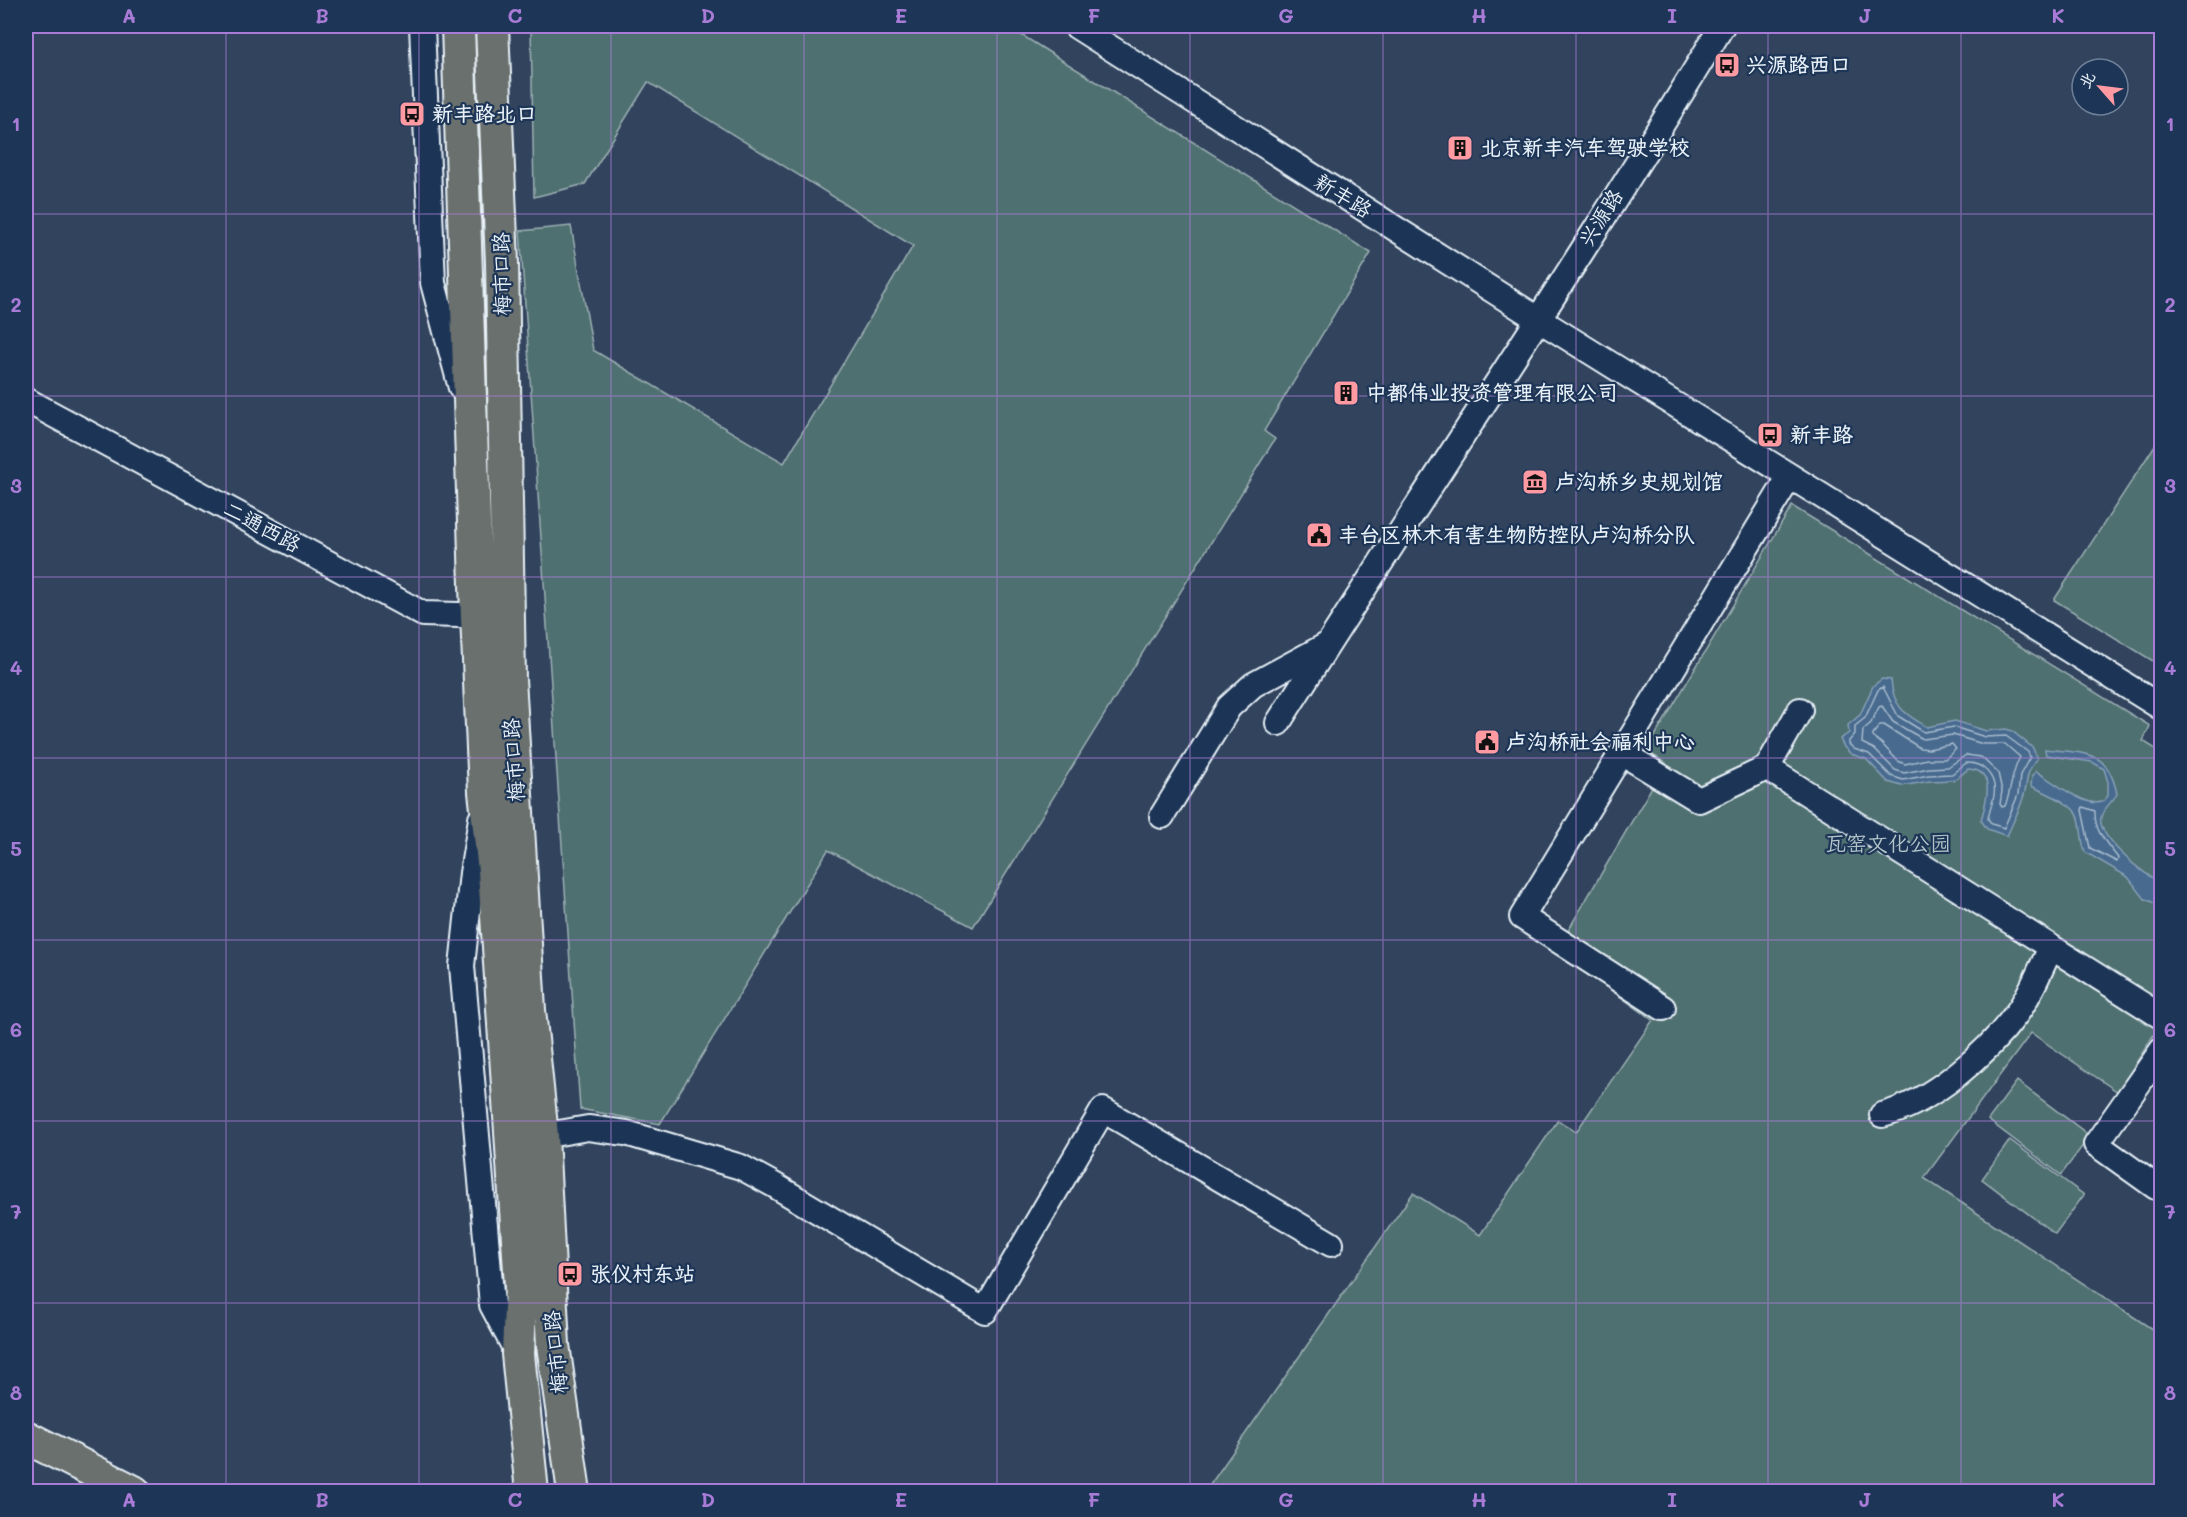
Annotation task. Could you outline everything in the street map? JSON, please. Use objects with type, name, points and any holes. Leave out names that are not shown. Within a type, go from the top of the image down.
[{"type":"main road","name":"梅市口路","points":[[458,26],[485,792],[494,870],[521,1286],[518,1354],[532,1491]]},
{"type":"main road","name":"梅市口路","points":[[492,26],[502,263],[509,679],[530,1010],[542,1136],[554,1345],[574,1491]]},
{"type":"main road","points":[[26,1437],[134,1491]]},
{"type":"street","points":[[422,26],[433,283],[471,427]]},
{"type":"street","name":"新丰路","points":[[1076,26],[1538,319],[2162,708]]},
{"type":"street","name":"兴源路","points":[[1278,723],[1538,319],[1722,26]]},
{"type":"street","name":"二通西路","points":[[26,400],[423,614],[508,616]]},
{"type":"street","points":[[1663,1008],[1522,917],[1790,476]]},
{"type":"street","points":[[1162,816],[1229,707],[1253,685],[1327,645]]},
{"type":"street","points":[[1622,753],[1699,800],[1767,768],[1800,710]]},
{"type":"street","points":[[1767,768],[2162,1017]]},
{"type":"street","points":[[1882,1115],[1892,1113],[1927,1095],[1979,1057],[2018,1012],[2051,948]]},
{"type":"street","points":[[2156,1187],[2096,1144],[2162,1050]]},
{"type":"street","points":[[542,1136],[588,1128],[626,1133],[741,1167],[985,1311],[1103,1110],[1331,1244]]},
{"type":"green space","points":[[531,26],[1007,26],[1371,253],[1264,431],[1275,439],[973,927],[828,850],[660,1124],[580,1109],[520,231],[571,226],[593,350],[784,463],[913,246],[648,82],[585,184],[534,197]]},
{"type":"green space","points":[[2161,436],[2162,666],[2054,600]]},
{"type":"green space","name":"瓦窑文化公园","points":[[1792,506],[2150,726],[2143,741],[2162,753],[2161,1023],[2118,1092],[2031,1033],[1924,1178],[2161,1335],[2161,1491],[1205,1492],[1413,1193],[1480,1235],[1558,1120],[1576,1132],[1653,1020],[1556,951],[1666,763],[1646,751]]},
{"type":"green space","points":[[2017,1081],[2090,1136],[2061,1175],[1988,1120]]},
{"type":"green space","points":[[2010,1140],[2084,1195],[2055,1234],[1982,1179]]},
{"type":"water","points":[[1882,679],[1891,680],[1894,697],[1902,709],[1927,727],[1955,721],[1986,731],[2006,729],[2012,731],[2033,748],[2037,759],[2028,773],[2022,800],[2007,836],[1987,829],[1981,820],[1987,788],[1983,775],[1977,771],[1968,769],[1955,780],[1930,781],[1902,786],[1888,782],[1866,759],[1851,754],[1844,747],[1840,739],[1849,733],[1848,725],[1860,715],[1873,686]]},
{"type":"water","points":[[2045,749],[2083,753],[2101,761],[2107,768],[2117,794],[2102,814],[2101,825],[2123,855],[2161,882],[2161,906],[2145,899],[2128,877],[2085,852],[2079,818],[2072,808],[2031,786],[2032,776],[2036,771],[2077,797],[2094,803],[2101,802],[2108,796],[2108,782],[2104,769],[2092,762],[2046,755]]},
{"type":"place","name":"兴源路西口","points":[[1727,65]]},
{"type":"place","name":"新丰路北口","points":[[412,114]]},
{"type":"place","name":"北京新丰汽车驾驶学校","points":[[1460,148]]},
{"type":"place","name":"中都伟业投资管理有限公司","points":[[1346,393]]},
{"type":"place","name":"新丰路","points":[[1770,435]]},
{"type":"place","name":"卢沟桥乡史规划馆","points":[[1535,482]]},
{"type":"place","name":"丰台区林木有害生物防控队卢沟桥分队","points":[[1319,535]]},
{"type":"place","name":"卢沟桥社会福利中心","points":[[1487,742]]},
{"type":"place","name":"张仪村东站","points":[[570,1274]]}]
